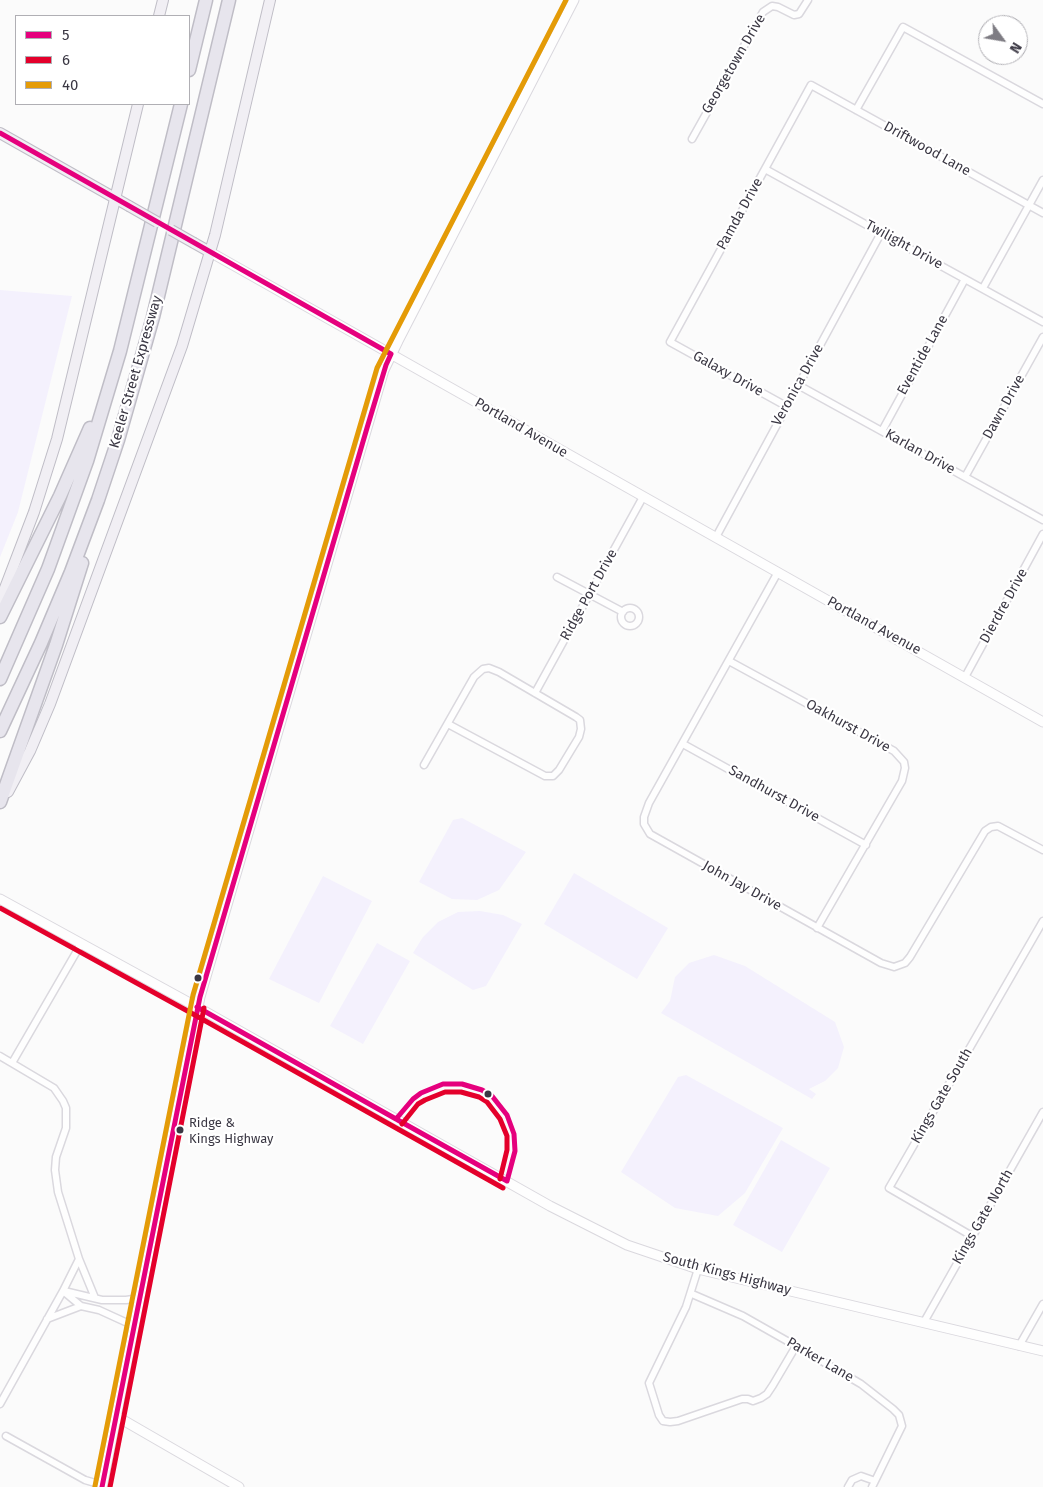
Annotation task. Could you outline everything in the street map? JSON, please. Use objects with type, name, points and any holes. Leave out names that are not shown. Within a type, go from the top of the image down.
[{"type":"highway","points":[[190,66],[205,0]]},
{"type":"highway","name":"Keeler Street Expressway","points":[[0,731],[61,596],[85,537],[110,464],[143,354],[229,0]]},
{"type":"highway","points":[[198,129],[238,0]]},
{"type":"highway","name":"Keeler Street Expressway","points":[[0,679],[43,581],[73,504],[104,407],[123,339],[181,105]]},
{"type":"highway","points":[[0,617],[74,464],[107,387],[123,339]]},
{"type":"highway","points":[[0,803],[73,595],[110,464]]},
{"type":"main road","points":[[160,15],[163,0]]},
{"type":"main road","points":[[0,803],[24,763],[50,704],[182,346],[210,252],[270,0]]},
{"type":"main road","points":[[102,1486],[197,1007],[384,370],[574,0]]},
{"type":"main road","points":[[0,601],[30,525],[53,451],[138,105]]},
{"type":"main road","name":"Portland Avenue","points":[[0,133],[1043,722]]},
{"type":"main road","name":"South Kings Highway","points":[[0,900],[197,1007],[580,1222],[626,1245],[698,1269],[1043,1351]]},
{"type":"main road","points":[[116,1416],[239,1487]]},
{"type":"street","name":"Georgetown Drive","points":[[692,139],[763,12],[772,6],[794,15],[799,14],[808,0]]},
{"type":"street","points":[[856,110],[903,27],[1043,104]]},
{"type":"street","name":"Driftwood Lane","points":[[811,85],[1043,213]]},
{"type":"street","name":"Pamda Drive","points":[[670,342],[811,85]]},
{"type":"street","name":"Twilight Drive","points":[[764,169],[1043,322]]},
{"type":"street","points":[[983,288],[1043,180]]},
{"type":"street","name":"Veronica Drive","points":[[716,537],[881,233]]},
{"type":"street","name":"Eventide Lane","points":[[882,431],[965,279]]},
{"type":"street","name":"Dawn Drive","points":[[965,477],[1043,337]]},
{"type":"street","name":"Galaxy Drive","points":[[670,342],[786,406]]},
{"type":"street","name":"Karlan Drive","points":[[798,385],[1043,520]]},
{"type":"street","name":"Ridge Port Drive","points":[[535,693],[643,497]]},
{"type":"street","name":"Dierdre Drive","points":[[965,677],[1043,534]]},
{"type":"street","name":"John Jay Drive","points":[[778,572],[646,811],[644,817],[646,829],[660,841],[888,966],[899,966],[910,957],[985,830],[998,826],[1043,850]]},
{"type":"street","points":[[557,577],[623,612]]},
{"type":"street","name":"Oakhurst Drive","points":[[729,661],[894,751],[900,756],[905,768],[902,781],[817,928]]},
{"type":"street","points":[[424,765],[474,677],[483,669],[494,669],[576,717],[581,724],[578,737],[559,770],[553,776],[545,776],[448,724]]},
{"type":"street","name":"Sandhurst Drive","points":[[683,744],[866,845]]},
{"type":"street","name":"Kings Gate South","points":[[972,1236],[889,1188],[1043,921]]},
{"type":"street","points":[[12,1063],[81,944]]},
{"type":"street","points":[[0,1056],[54,1088],[63,1100],[66,1108],[66,1128],[54,1169],[60,1198],[79,1259],[95,1298]]},
{"type":"street","name":"Kings Gate North","points":[[924,1322],[1043,1112]]},
{"type":"street","points":[[0,1404],[79,1259]]},
{"type":"street","points":[[698,1269],[692,1294],[649,1383],[659,1415],[663,1421],[678,1421],[742,1399],[753,1401],[761,1398],[767,1394],[796,1346]]},
{"type":"street","points":[[63,1291],[95,1298],[126,1300],[140,1298]]},
{"type":"street","points":[[63,1291],[80,1306],[100,1310],[134,1326]]},
{"type":"street","name":"Parker Lane","points":[[692,1294],[743,1316],[796,1346],[861,1384],[881,1398],[899,1415],[902,1426],[874,1484],[861,1476],[852,1480],[848,1487]]},
{"type":"street","points":[[1019,1346],[1043,1304]]},
{"type":"street","points":[[47,1319],[80,1306]]},
{"type":"street","points":[[6,1436],[84,1480],[102,1486]]},
{"type":"shaded area","points":[[0,290],[72,296],[18,512],[0,557]]},
{"type":"shaded area","points":[[462,818],[526,852],[499,890],[477,900],[452,899],[419,882],[453,820]]},
{"type":"shaded area","points":[[574,873],[668,928],[637,979],[544,924]]},
{"type":"shaded area","points":[[323,876],[372,901],[319,1003],[269,979]]},
{"type":"shaded area","points":[[480,911],[503,915],[522,924],[486,986],[473,990],[413,953],[423,937],[438,922],[458,912]]},
{"type":"shaded area","points":[[377,943],[410,961],[363,1044],[330,1026]]},
{"type":"shaded area","points":[[714,955],[745,966],[835,1022],[844,1047],[838,1068],[825,1081],[809,1089],[816,1094],[812,1099],[661,1013],[670,1001],[675,977],[689,963]]},
{"type":"shaded area","points":[[686,1075],[783,1128],[745,1193],[718,1216],[675,1208],[621,1172],[678,1077]]},
{"type":"shaded area","points":[[781,1140],[830,1168],[782,1252],[733,1225]]},
{"type":"transit line","name":"40","points":[[95,1486],[193,995],[377,368],[566,0]]},
{"type":"transit line","name":"5","points":[[0,133],[391,354]]},
{"type":"transit line","name":"5","points":[[102,1487],[200,997],[367,428],[391,354]]},
{"type":"transit line","name":"6","points":[[0,908],[503,1188]]},
{"type":"transit line","name":"5","points":[[197,1007],[396,1119]]},
{"type":"transit line","name":"6","points":[[110,1487],[204,1008]]},
{"type":"transit line","name":"5","points":[[443,1084],[462,1084],[482,1090],[492,1096],[507,1115],[514,1134],[515,1151],[507,1181],[396,1119],[413,1099],[421,1093],[443,1084]]},
{"type":"transit line","name":"6","points":[[402,1124],[418,1104],[445,1092],[461,1092],[479,1097],[487,1102],[500,1119],[507,1136],[507,1150],[500,1179]]},
{"type":"place","name":"Ridge & Kings Highway","points":[[180,1130]]}]
